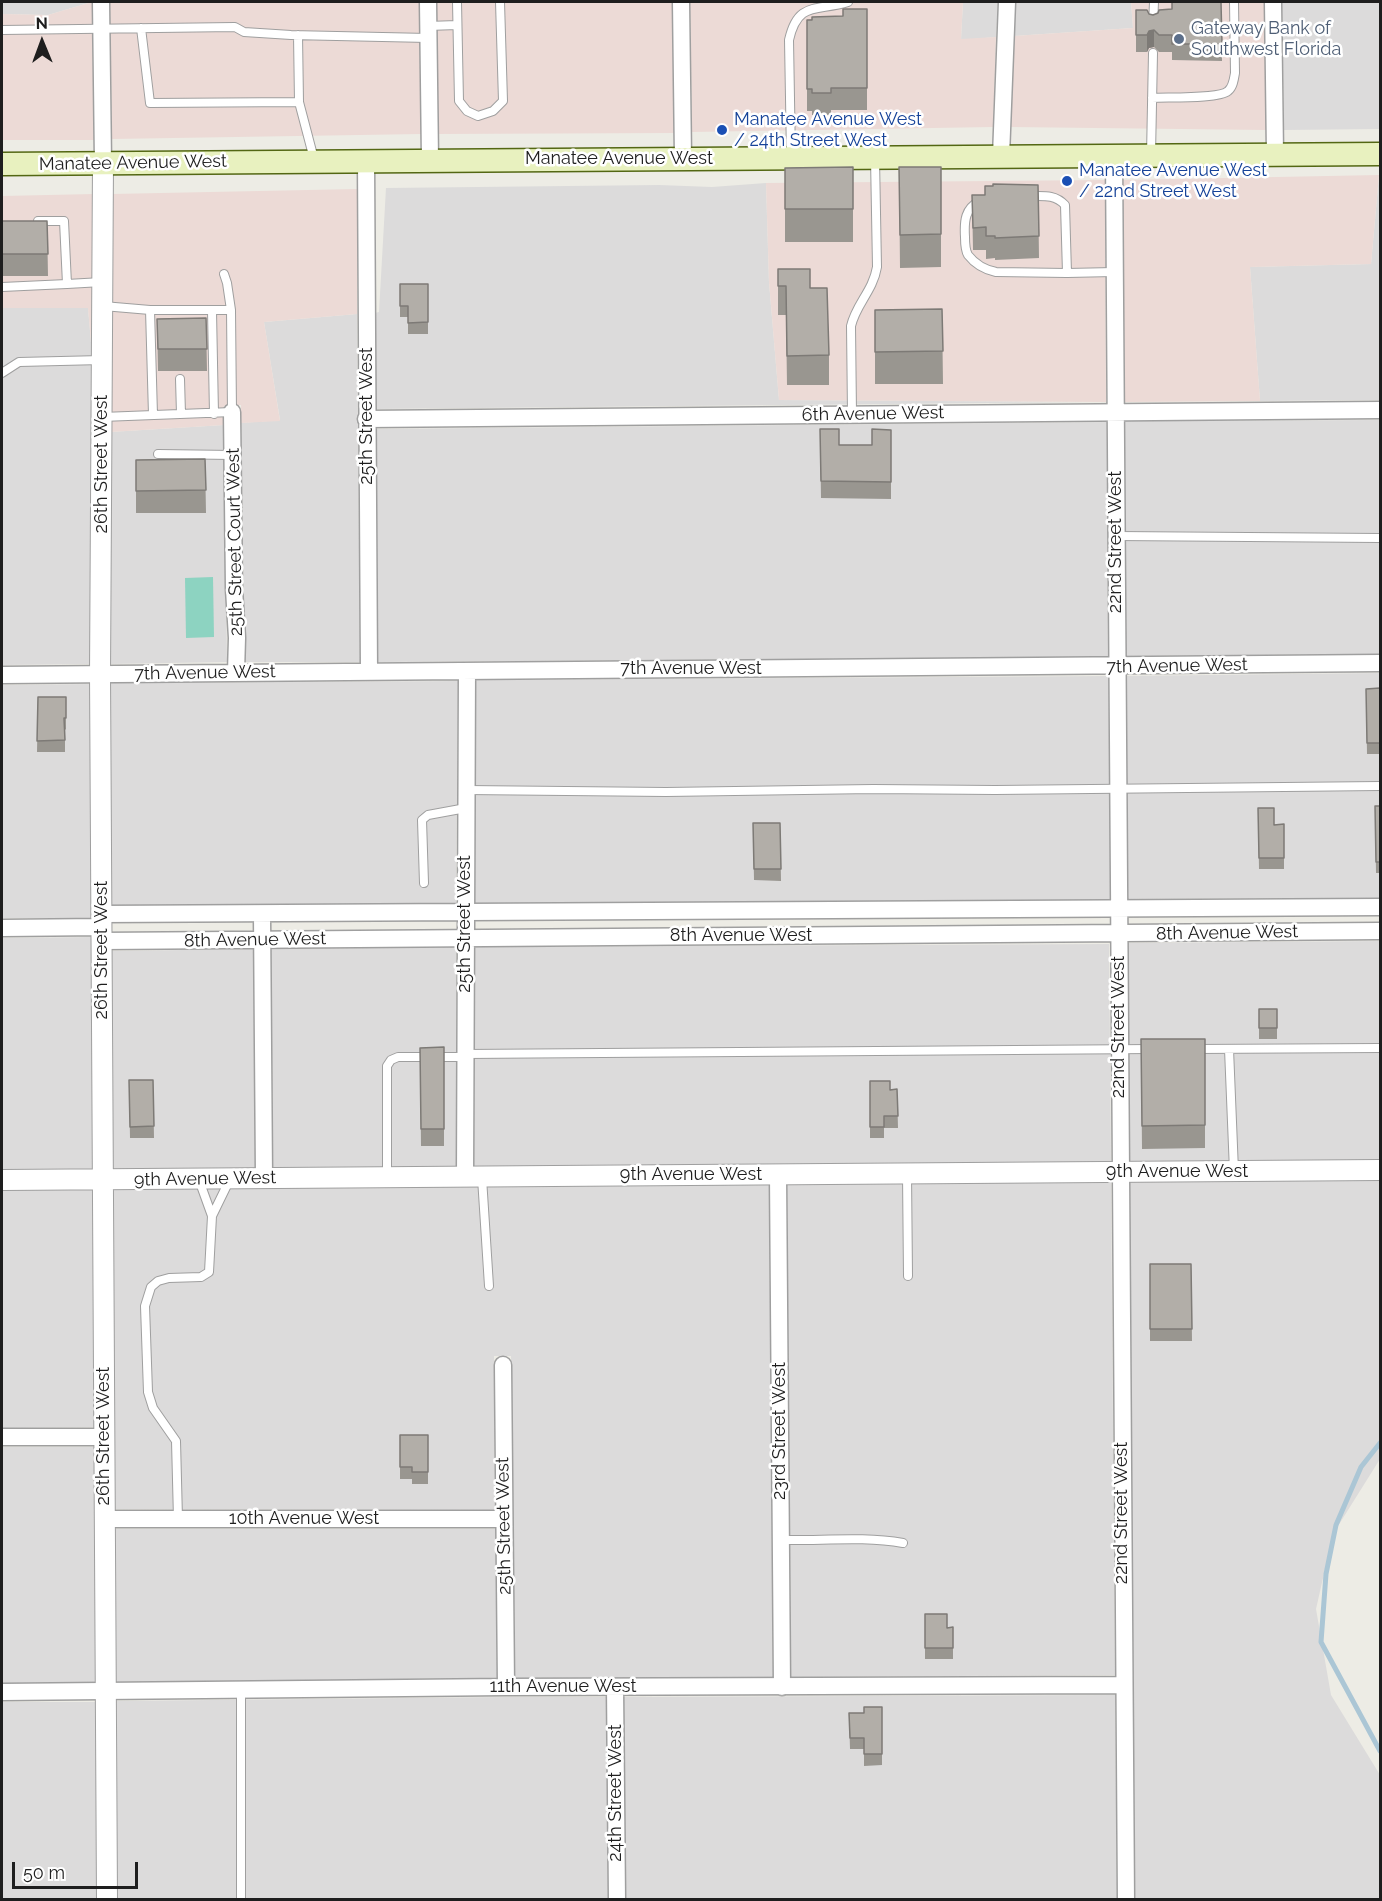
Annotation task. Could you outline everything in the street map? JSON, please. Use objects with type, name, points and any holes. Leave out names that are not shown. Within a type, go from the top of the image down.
[{"type":"main road","name":"Manatee Avenue West","points":[[2,164],[1380,154]]},
{"type":"street","name":"26th Street West","points":[[101,2],[103,163],[100,674],[106,1899]]},
{"type":"street","points":[[428,2],[430,160]]},
{"type":"street","points":[[681,2],[683,158]]},
{"type":"street","points":[[1001,156],[1006,2]]},
{"type":"street","points":[[1274,2],[1275,154]]},
{"type":"street","name":"22nd Street West","points":[[1113,155],[1126,1899]]},
{"type":"street","name":"25th Street West","points":[[366,161],[369,672]]},
{"type":"street","name":"6th Avenue West","points":[[366,419],[1380,410]]},
{"type":"street","name":"25th Street Court West","points":[[232,412],[236,672]]},
{"type":"street","name":"7th Avenue West","points":[[2,675],[1380,663]]},
{"type":"street","name":"25th Street West","points":[[466,671],[465,1056],[474,1177]]},
{"type":"street","name":"8th Avenue West","points":[[102,928],[262,915],[1380,907]]},
{"type":"street","points":[[262,915],[264,1178]]},
{"type":"street","name":"8th Avenue West","points":[[2,928],[102,928],[262,939],[1380,931]]},
{"type":"street","name":"9th Avenue West","points":[[2,1180],[1380,1170]]},
{"type":"street","name":"23rd Street West","points":[[778,1175],[782,1687]]},
{"type":"street","name":"25th Street West","points":[[503,1365],[506,1687]]},
{"type":"street","points":[[2,1437],[105,1437]]},
{"type":"street","name":"10th Avenue West","points":[[105,1519],[504,1520]]},
{"type":"street","name":"11th Avenue West","points":[[2,1692],[506,1687],[1124,1685]]},
{"type":"street","name":"24th Street West","points":[[615,1687],[617,1899]]},
{"type":"lane","points":[[457,2],[459,101],[467,111],[478,116],[493,111],[503,101],[500,2]]},
{"type":"lane","points":[[791,158],[789,40],[792,25],[799,14],[812,4],[848,2]]},
{"type":"lane","points":[[1153,26],[1154,2]]},
{"type":"lane","points":[[1152,98],[1217,95],[1228,92],[1233,85],[1235,73],[1234,2]]},
{"type":"lane","points":[[2,30],[235,27],[244,32],[298,35],[428,32],[457,25]]},
{"type":"lane","points":[[141,28],[150,103],[299,102]]},
{"type":"lane","points":[[298,35],[299,102],[315,161]]},
{"type":"lane","points":[[1151,155],[1153,53]]},
{"type":"lane","points":[[852,414],[851,326],[853,318],[875,279],[877,267],[875,157]]},
{"type":"lane","points":[[1019,196],[1050,196],[1060,199],[1065,205],[1067,273]]},
{"type":"lane","points":[[986,198],[976,203],[965,217],[968,255],[987,270],[1114,272]]},
{"type":"lane","points":[[33,221],[64,221],[67,284]]},
{"type":"lane","points":[[102,417],[232,412],[231,310],[224,274]]},
{"type":"lane","points":[[2,286],[102,282]]},
{"type":"lane","points":[[102,306],[150,310],[231,310]]},
{"type":"lane","points":[[150,310],[153,415]]},
{"type":"lane","points":[[212,311],[213,414]]},
{"type":"lane","points":[[2,373],[19,362],[102,360]]},
{"type":"lane","points":[[180,379],[181,414]]},
{"type":"lane","points":[[158,454],[233,455]]},
{"type":"lane","points":[[1116,536],[1380,538]]},
{"type":"lane","points":[[466,790],[666,792],[1380,786]]},
{"type":"lane","points":[[424,884],[422,820],[428,815],[466,808]]},
{"type":"lane","points":[[1185,1049],[1380,1048]]},
{"type":"lane","points":[[387,1178],[387,1066],[391,1060],[398,1057],[1163,1049]]},
{"type":"lane","points":[[1229,1049],[1234,1172]]},
{"type":"lane","points":[[907,1174],[908,1276]]},
{"type":"lane","points":[[474,1177],[489,1286]]},
{"type":"lane","points":[[178,1519],[176,1441],[153,1408],[148,1392],[145,1306],[151,1287],[158,1281],[169,1278],[201,1277],[209,1272],[212,1216],[200,1179]]},
{"type":"lane","points":[[212,1216],[230,1179]]},
{"type":"lane","points":[[781,1539],[861,1539],[903,1543]]},
{"type":"lane","points":[[241,1690],[241,1899]]},
{"type":"shaded area","points":[[2,2],[92,2],[48,15],[2,14]]},
{"type":"shaded area","points":[[92,2],[94,140],[2,140],[2,14],[48,15]]},
{"type":"shaded area","points":[[110,2],[419,2],[421,134],[112,139]]},
{"type":"shaded area","points":[[436,2],[673,2],[674,133],[438,134]]},
{"type":"shaded area","points":[[690,2],[963,2],[961,39],[996,37],[993,127],[692,132]]},
{"type":"shaded area","points":[[963,2],[998,2],[996,37],[961,40]]},
{"type":"shaded area","points":[[1015,2],[1131,2],[1133,28],[1014,36]]},
{"type":"shaded area","points":[[1131,2],[1265,2],[1266,130],[1010,127],[1014,36],[1133,28]]},
{"type":"shaded area","points":[[1282,2],[1380,2],[1380,129],[1284,130]]},
{"type":"shaded area","points":[[1379,175],[1380,400],[1260,401],[1250,267],[1371,264]]},
{"type":"shaded area","points":[[1379,175],[1371,264],[1250,267],[1260,401],[1124,402],[1122,180]]},
{"type":"shaded area","points":[[1105,180],[1106,402],[779,400],[769,282],[766,183]]},
{"type":"shaded area","points":[[766,183],[769,282],[779,400],[1090,402],[375,409],[375,313],[379,312],[386,188],[659,185],[712,187]]},
{"type":"shaded area","points":[[357,189],[357,314],[264,322],[280,421],[241,423],[241,405],[224,406],[224,425],[110,432],[112,194]]},
{"type":"shaded area","points":[[94,194],[93,365],[88,308],[2,308],[2,196]]},
{"type":"shaded area","points":[[2,308],[88,308],[93,365],[92,664],[2,665]]},
{"type":"shaded area","points":[[357,314],[360,662],[245,662],[241,423],[280,420],[264,322]]},
{"type":"shaded area","points":[[1380,420],[1380,654],[1126,656],[1124,421]]},
{"type":"shaded area","points":[[1107,422],[1108,657],[377,662],[375,429]]},
{"type":"shaded area","points":[[224,425],[227,662],[109,664],[110,432]]},
{"type":"shaded area","points":[[1380,673],[1380,898],[1128,899],[1126,676]]},
{"type":"shaded area","points":[[1109,676],[1111,900],[474,904],[475,680]]},
{"type":"shaded area","points":[[458,681],[456,904],[111,905],[109,683]]},
{"type":"shaded area","points":[[92,684],[94,918],[2,918],[2,685]]},
{"type":"shaded area","points":[[94,937],[94,1170],[2,1171],[2,938]]},
{"type":"shaded area","points":[[1380,941],[1380,1161],[1128,1162],[1127,943]]},
{"type":"shaded area","points":[[1109,944],[1111,1163],[474,1167],[474,947]]},
{"type":"shaded area","points":[[456,947],[457,1168],[273,1168],[271,949]]},
{"type":"shaded area","points":[[254,949],[255,1169],[112,1170],[111,951]]},
{"type":"shaded area","points":[[1380,1180],[1380,1459],[1333,1534],[1316,1609],[1331,1695],[1380,1775],[1380,1899],[1134,1899],[1128,1182]]},
{"type":"shaded area","points":[[1111,1182],[1115,1675],[791,1677],[787,1184]]},
{"type":"shaded area","points":[[769,1185],[773,1677],[515,1678],[511,1356],[494,1356],[495,1510],[113,1509],[112,1189]]},
{"type":"shaded area","points":[[2,1190],[94,1190],[96,1427],[2,1428]]},
{"type":"shaded area","points":[[2,1447],[96,1447],[96,1682],[2,1683]]},
{"type":"shaded area","points":[[113,1529],[496,1529],[497,1678],[114,1682]]},
{"type":"shaded area","points":[[1115,1695],[1117,1899],[625,1899],[624,1697]]},
{"type":"shaded area","points":[[606,1697],[608,1899],[115,1899],[114,1701]]},
{"type":"shaded area","points":[[2,1702],[96,1702],[98,1899],[2,1899]]},
{"type":"green space","points":[[213,577],[214,637],[186,638],[185,578]]},
{"type":"building","points":[[1172,2],[1221,2],[1222,44],[1172,44],[1172,35],[1159,35],[1154,30],[1149,31],[1147,35],[1136,35],[1136,10],[1147,10],[1153,15],[1159,10],[1172,9]]},
{"type":"building","points":[[843,9],[867,9],[867,88],[831,88],[831,93],[812,93],[812,89],[807,89],[807,20],[812,20],[812,17],[843,16]]},
{"type":"building","points":[[853,167],[853,209],[785,209],[785,168]]},
{"type":"building","points":[[899,167],[941,167],[941,234],[900,235]]},
{"type":"building","points":[[993,184],[1038,185],[1039,236],[995,238],[995,236],[986,236],[986,227],[973,228],[972,195],[985,195],[985,186],[993,186]]},
{"type":"building","points":[[2,221],[47,221],[48,254],[2,254]]},
{"type":"building","points":[[778,269],[810,269],[810,288],[827,288],[829,355],[787,356],[786,286],[778,286]]},
{"type":"building","points":[[400,284],[428,284],[428,322],[408,323],[408,306],[400,306]]},
{"type":"building","points":[[942,309],[943,351],[875,352],[875,310]]},
{"type":"building","points":[[206,318],[207,349],[158,349],[157,319]]},
{"type":"building","points":[[820,429],[839,429],[839,445],[872,445],[872,429],[891,430],[891,482],[821,481]]},
{"type":"building","points":[[205,459],[206,490],[136,491],[136,460]]},
{"type":"building","points":[[1380,688],[1380,743],[1367,743],[1366,689]]},
{"type":"building","points":[[38,697],[66,697],[65,740],[37,741]]},
{"type":"building","points":[[1375,806],[1380,806],[1380,862],[1376,862]]},
{"type":"building","points":[[1258,808],[1274,808],[1274,825],[1284,824],[1284,858],[1259,858]]},
{"type":"building","points":[[753,823],[780,823],[781,869],[754,869]]},
{"type":"building","points":[[1259,1009],[1277,1009],[1277,1028],[1259,1028]]},
{"type":"building","points":[[1141,1039],[1205,1039],[1205,1125],[1142,1126]]},
{"type":"building","points":[[444,1047],[444,1129],[421,1129],[420,1048]]},
{"type":"building","points":[[129,1080],[153,1080],[154,1126],[130,1127]]},
{"type":"building","points":[[870,1081],[890,1081],[890,1090],[897,1089],[898,1116],[884,1116],[884,1127],[870,1127]]},
{"type":"building","points":[[1150,1264],[1191,1264],[1192,1329],[1150,1329]]},
{"type":"building","points":[[400,1435],[428,1435],[428,1472],[412,1472],[412,1467],[400,1467]]},
{"type":"building","points":[[925,1614],[947,1614],[947,1628],[953,1627],[953,1648],[925,1648]]},
{"type":"building","points":[[864,1707],[882,1707],[882,1754],[864,1754],[864,1738],[850,1738],[849,1713],[864,1713]]},
{"type":"waterway","points":[[1380,1443],[1361,1467],[1336,1525],[1326,1574],[1321,1642],[1380,1751]]},
{"type":"place","name":"Gateway Bank of Southwest Florida","points":[[1179,39]]},
{"type":"place","name":"Manatee Avenue West / 24th Street West","points":[[722,130]]},
{"type":"place","name":"Manatee Avenue West / 22nd Street West","points":[[1067,181]]}]
